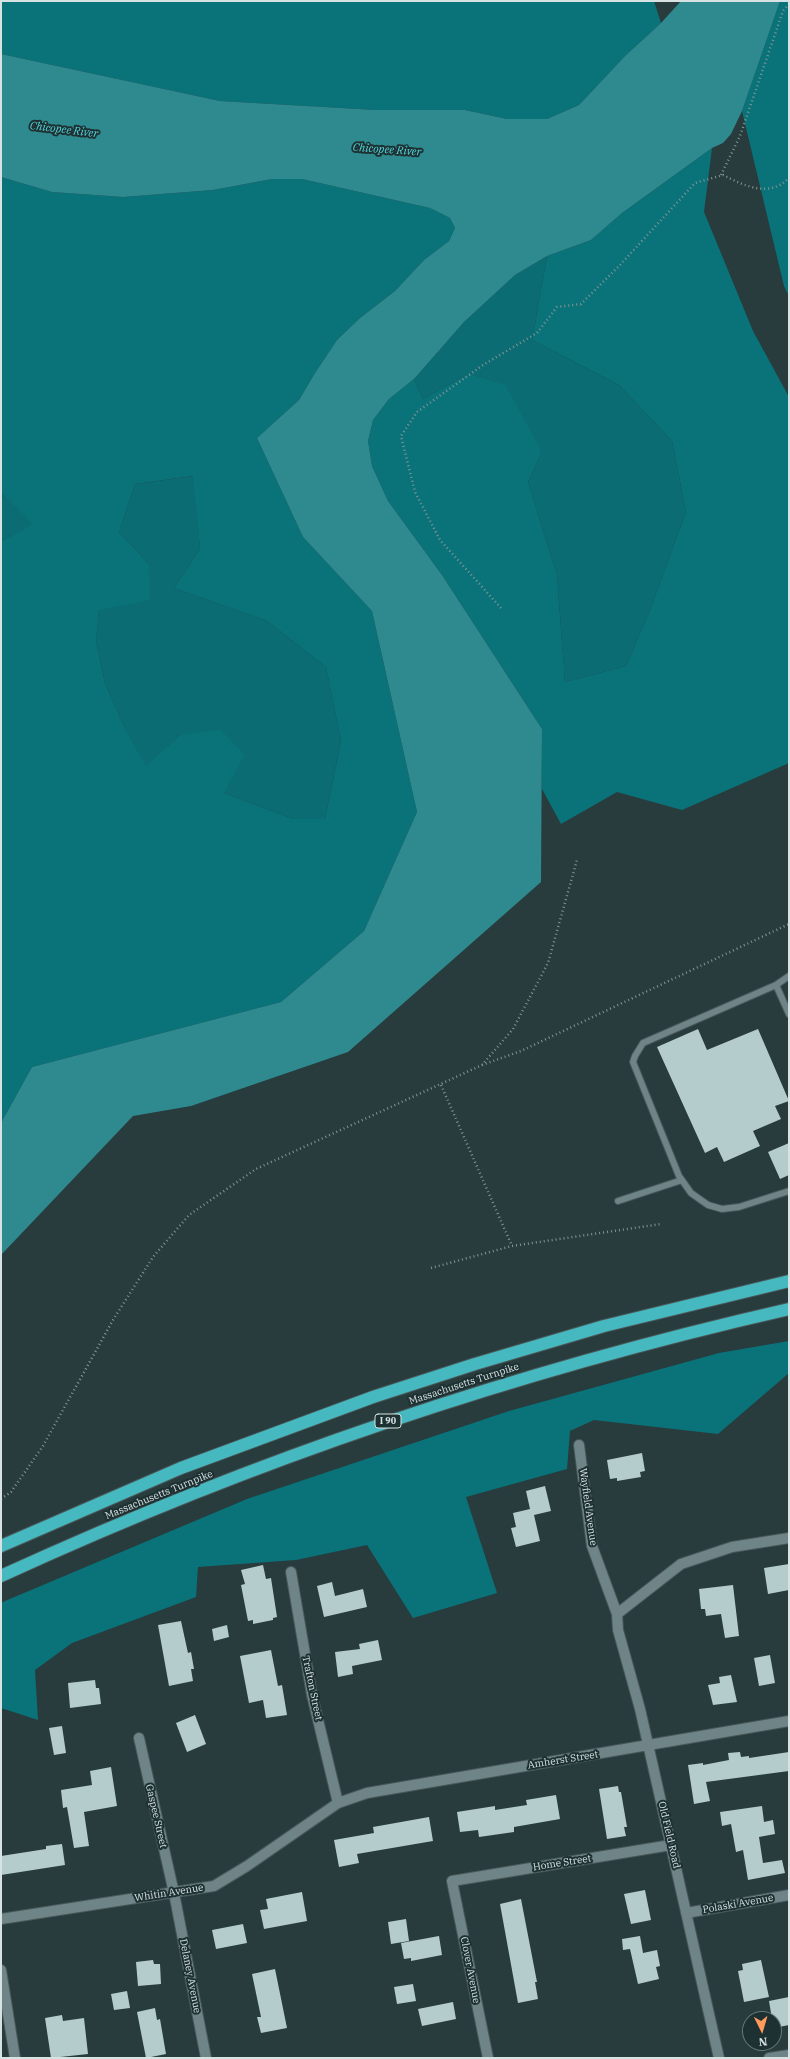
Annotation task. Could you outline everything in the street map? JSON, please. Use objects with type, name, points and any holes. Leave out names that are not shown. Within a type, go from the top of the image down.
[{"type":"highway","name":"Massachusetts Turnpike","points":[[1,1546],[181,1468],[373,1397],[475,1364],[604,1326],[789,1281]]},
{"type":"highway","name":"Massachusetts Turnpike","points":[[1,1576],[168,1503],[360,1430],[457,1398],[550,1370],[644,1344],[789,1308]]},
{"type":"street","name":"Wayfield Avenue","points":[[579,1445],[592,1546],[617,1614]]},
{"type":"street","points":[[617,1614],[681,1564],[732,1547],[789,1538]]},
{"type":"street","name":"Trafton Street","points":[[291,1572],[312,1695],[338,1804]]},
{"type":"street","name":"Old Field Road","points":[[617,1614],[618,1630],[648,1746],[719,2058]]},
{"type":"street","name":"Amherst Street","points":[[338,1804],[367,1793],[648,1746],[789,1720]]},
{"type":"street","name":"Gaspee Street","points":[[139,1738],[174,1893]]},
{"type":"street","name":"Whitin Avenue","points":[[1,1919],[214,1886],[247,1866],[338,1804]]},
{"type":"street","name":"Home Street","points":[[452,1881],[671,1845]]},
{"type":"street","name":"Clover Avenue","points":[[452,1881],[488,2058]]},
{"type":"street","name":"Delaney Avenue","points":[[174,1893],[206,2058]]},
{"type":"street","name":"Polaski Avenue","points":[[686,1913],[789,1895]]},
{"type":"street","points":[[1,1970],[15,2058]]},
{"type":"street","points":[[770,2058],[789,2055]]},
{"type":"lane","points":[[789,976],[776,985],[643,1042],[635,1056],[634,1068],[682,1180],[691,1194],[708,1205],[722,1209],[739,1207],[789,1191]]},
{"type":"lane","points":[[776,985],[789,1014]]},
{"type":"lane","points":[[618,1201],[682,1180]]},
{"type":"path","points":[[720,176],[740,136],[783,11],[789,4]]},
{"type":"path","points":[[501,608],[440,540],[414,492],[401,436],[417,412],[483,365],[537,333],[556,306],[581,304],[620,265],[695,183],[724,175],[747,188],[768,190],[783,183],[789,178]]},
{"type":"path","points":[[482,1065],[513,1029],[548,963],[577,860]]},
{"type":"path","points":[[1,1498],[11,1492],[43,1446],[113,1320],[153,1257],[189,1215],[256,1169],[482,1065],[521,1051],[789,924]]},
{"type":"path","points":[[441,1085],[512,1246]]},
{"type":"path","points":[[431,1268],[512,1246],[661,1224]]},
{"type":"shaded area","points":[[1,1],[654,1],[661,23],[625,56],[579,105],[547,119],[507,119],[465,110],[376,110],[220,101],[1,54]]},
{"type":"shaded area","points":[[780,1],[789,1],[789,296],[784,286],[742,111]]},
{"type":"shaded area","points":[[712,148],[704,212],[753,331],[789,397],[789,763],[682,810],[617,792],[561,824],[542,789],[542,729],[442,575],[388,501],[372,466],[368,441],[373,420],[389,399],[414,379],[423,399],[468,374],[505,385],[542,452],[528,482],[557,575],[565,682],[626,666],[650,610],[686,512],[672,441],[619,385],[532,340],[547,256],[591,240],[622,213]]},
{"type":"shaded area","points":[[1,177],[52,192],[123,197],[213,190],[272,179],[302,179],[430,208],[450,218],[455,228],[449,241],[424,260],[395,291],[360,318],[337,340],[299,400],[257,438],[303,537],[372,611],[417,812],[364,931],[281,1002],[32,1067],[1,1123],[1,541],[33,524],[1,493]],"holes":[[[193,476],[200,549],[174,588],[267,621],[326,667],[341,741],[325,819],[294,819],[224,793],[244,755],[221,730],[180,735],[146,766],[123,724],[105,683],[96,641],[99,610],[150,600],[149,564],[119,532],[135,484]]]},
{"type":"shaded area","points":[[547,256],[532,340],[619,385],[672,441],[686,512],[650,610],[626,666],[565,682],[557,575],[528,482],[542,452],[468,374],[423,399],[414,379],[464,322],[515,275]]},
{"type":"shaded area","points":[[194,476],[200,549],[174,588],[267,621],[326,667],[341,741],[325,819],[294,819],[224,793],[180,735],[146,767],[123,724],[105,683],[96,641],[99,609],[149,564],[119,532],[135,484]]},
{"type":"shaded area","points":[[1,493],[34,524],[1,541]]},
{"type":"shaded area","points":[[789,1341],[789,1373],[718,1434],[594,1420],[570,1431],[567,1469],[466,1497],[497,1593],[413,1618],[367,1545],[296,1560],[198,1567],[196,1597],[72,1643],[35,1670],[38,1720],[1,1708],[1,1603],[5,1601],[247,1499],[509,1411],[719,1353]]},
{"type":"water","name":"Chicopee River","points":[[681,1],[780,1],[742,111],[731,134],[723,143],[712,148],[622,213],[591,240],[547,256],[515,275],[464,322],[414,379],[389,399],[373,420],[368,441],[372,466],[388,501],[442,575],[542,729],[541,882],[348,1052],[191,1106],[133,1116],[1,1255],[1,1123],[32,1067],[281,1002],[364,931],[417,812],[372,611],[303,537],[257,438],[299,400],[337,340],[360,318],[395,291],[424,260],[449,241],[455,228],[450,218],[430,208],[302,179],[272,179],[213,190],[123,197],[52,192],[1,177],[1,54],[220,101],[376,110],[465,110],[507,119],[547,119],[579,105],[625,56],[661,23]]},
{"type":"building","points":[[698,1029],[707,1050],[758,1029],[789,1101],[775,1106],[781,1119],[753,1131],[760,1146],[724,1162],[717,1147],[705,1153],[657,1047]]},
{"type":"building","points":[[789,1143],[789,1175],[780,1179],[768,1152]]},
{"type":"building","points":[[642,1453],[645,1471],[640,1472],[641,1477],[617,1481],[617,1478],[610,1479],[607,1460]]},
{"type":"building","points":[[545,1486],[551,1511],[534,1515],[540,1541],[516,1547],[511,1528],[516,1527],[513,1513],[530,1509],[526,1491]]},
{"type":"building","points":[[789,1564],[789,1590],[768,1594],[764,1568]]},
{"type":"building","points":[[263,1565],[266,1579],[271,1578],[277,1617],[273,1618],[273,1620],[253,1624],[253,1620],[248,1621],[241,1585],[245,1584],[241,1570]]},
{"type":"building","points":[[332,1582],[335,1596],[363,1589],[367,1607],[324,1617],[317,1586]]},
{"type":"building","points":[[733,1585],[739,1636],[725,1638],[721,1614],[706,1616],[705,1609],[701,1609],[699,1589]]},
{"type":"building","points":[[181,1621],[188,1653],[191,1652],[194,1669],[191,1669],[193,1681],[169,1686],[158,1625]]},
{"type":"building","points":[[227,1625],[229,1637],[214,1641],[212,1629]]},
{"type":"building","points":[[378,1640],[382,1660],[352,1666],[353,1674],[338,1677],[335,1652],[360,1649],[359,1644]]},
{"type":"building","points":[[271,1650],[278,1686],[282,1685],[287,1715],[266,1718],[263,1700],[249,1703],[240,1656]]},
{"type":"building","points":[[770,1655],[775,1683],[759,1686],[754,1658]]},
{"type":"building","points":[[731,1675],[737,1702],[713,1705],[708,1685],[720,1683],[719,1677]]},
{"type":"building","points":[[95,1680],[96,1688],[99,1688],[101,1704],[70,1708],[68,1683]]},
{"type":"building","points":[[195,1715],[206,1744],[187,1752],[176,1723]]},
{"type":"building","points":[[62,1726],[66,1753],[54,1755],[49,1728]]},
{"type":"building","points":[[740,1752],[741,1757],[749,1756],[749,1758],[789,1752],[789,1771],[706,1782],[710,1801],[694,1804],[688,1765],[703,1763],[703,1765],[729,1760],[728,1753]]},
{"type":"building","points":[[111,1767],[117,1806],[84,1812],[89,1846],[74,1848],[67,1807],[63,1808],[61,1790],[92,1785],[90,1771]]},
{"type":"building","points":[[618,1786],[619,1792],[621,1792],[627,1827],[624,1827],[626,1836],[607,1839],[599,1789]]},
{"type":"building","points":[[556,1795],[560,1819],[514,1827],[514,1832],[479,1837],[478,1830],[460,1832],[457,1812],[495,1806],[495,1810],[527,1805],[526,1800]]},
{"type":"building","points":[[762,1806],[764,1822],[773,1820],[775,1834],[759,1837],[763,1863],[782,1860],[785,1873],[748,1880],[743,1850],[736,1852],[731,1824],[722,1826],[720,1812]]},
{"type":"building","points":[[429,1817],[433,1841],[357,1854],[359,1863],[339,1867],[334,1840],[374,1833],[373,1827]]},
{"type":"building","points":[[62,1844],[65,1865],[1,1875],[1,1856],[46,1849],[46,1846]]},
{"type":"building","points":[[645,1890],[651,1920],[631,1924],[624,1894]]},
{"type":"building","points":[[302,1892],[307,1921],[264,1929],[260,1910],[268,1909],[266,1899]]},
{"type":"building","points":[[521,1899],[537,1982],[535,1982],[538,1999],[518,2003],[500,1904]]},
{"type":"building","points":[[406,1919],[409,1941],[391,1944],[388,1922]]},
{"type":"building","points":[[243,1924],[247,1943],[216,1949],[212,1930]]},
{"type":"building","points":[[439,1936],[442,1955],[411,1961],[411,1958],[404,1959],[401,1943]]},
{"type":"building","points":[[640,1936],[643,1953],[657,1950],[660,1966],[656,1967],[659,1979],[638,1984],[630,1949],[623,1950],[622,1939]]},
{"type":"building","points":[[153,1960],[154,1964],[160,1964],[161,1984],[138,1986],[136,1962]]},
{"type":"building","points":[[761,1960],[769,1997],[744,2002],[738,1971],[743,1970],[742,1964]]},
{"type":"building","points":[[275,1969],[287,2028],[261,2033],[257,2017],[261,2017],[252,1974]]},
{"type":"building","points":[[413,1984],[416,2001],[397,2004],[394,1987]]},
{"type":"building","points":[[127,1991],[130,2008],[114,2010],[111,1994]]},
{"type":"building","points":[[789,1997],[789,2025],[782,2026],[782,2011],[771,2011],[769,2001]]},
{"type":"building","points":[[453,2002],[456,2019],[422,2026],[418,2009]]},
{"type":"building","points":[[155,2008],[157,2020],[160,2019],[166,2054],[146,2058],[137,2012]]},
{"type":"building","points":[[62,2015],[63,2021],[84,2018],[88,2054],[51,2058],[45,2018]]}]
